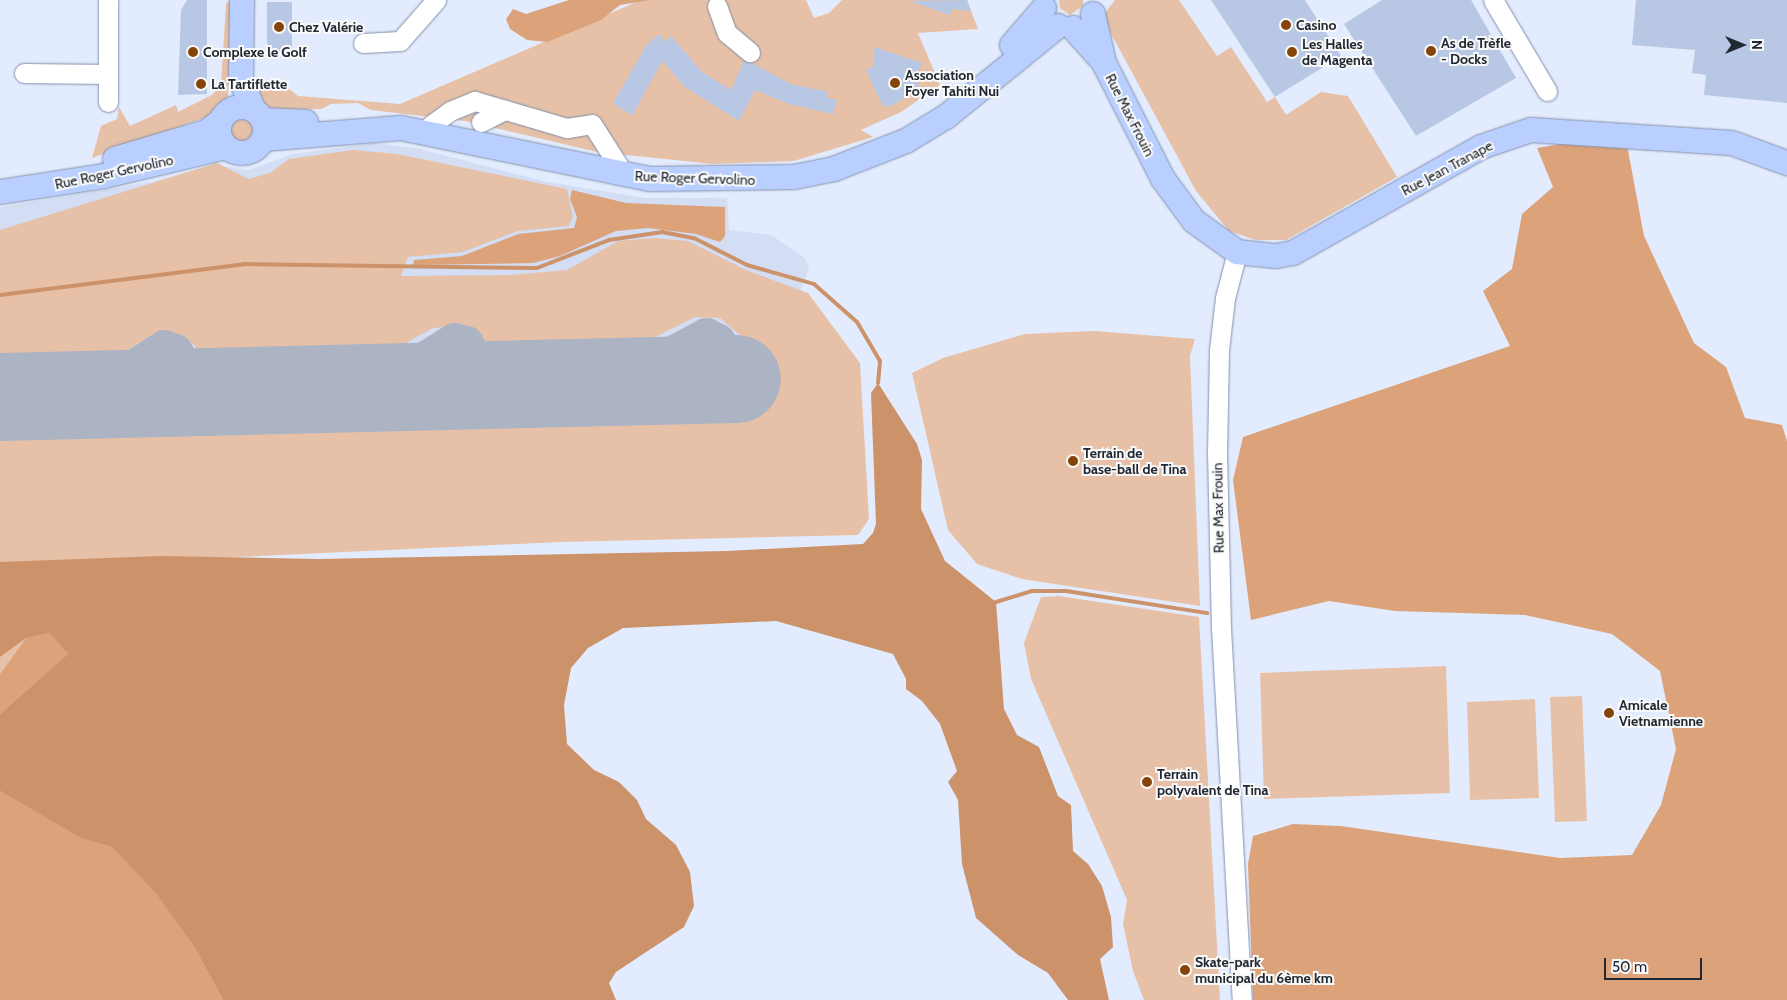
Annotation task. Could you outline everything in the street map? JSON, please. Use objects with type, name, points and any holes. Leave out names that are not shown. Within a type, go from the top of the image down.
[{"type":"main road","points":[[240,61],[235,90],[222,118],[219,135],[226,147],[248,153],[260,123],[243,91],[240,61],[242,0]]},
{"type":"main road","points":[[1055,16],[1095,4]]},
{"type":"main road","name":"Rue Max Frouin","points":[[1095,4],[1104,64]]},
{"type":"main road","name":"Rue Max Frouin","points":[[1055,16],[1104,64],[1163,179],[1194,221],[1237,252]]},
{"type":"main road","name":"Rue Roger Gervolino","points":[[260,123],[401,128],[650,179],[794,177],[834,169],[906,141],[947,116],[1055,16]]},
{"type":"main road","name":"Rue Roger Gervolino","points":[[260,123],[384,119],[430,125],[618,165],[752,170],[802,167],[876,146],[953,102],[1055,16]]},
{"type":"main road","points":[[222,118],[235,107],[260,123]]},
{"type":"main road","name":"Rue Roger Gervolino","points":[[0,181],[101,163],[206,132],[222,118]]},
{"type":"main road","name":"Rue Jean Tranape","points":[[1237,252],[1276,256],[1293,252],[1481,147],[1531,130],[1732,143],[1787,164]]},
{"type":"main road","name":"Rue Roger Gervolino","points":[[0,192],[104,176],[168,163],[215,147],[226,147]]},
{"type":"street","points":[[108,0],[108,102]]},
{"type":"street","points":[[363,43],[400,42],[436,0]]},
{"type":"street","points":[[1493,0],[1547,91]]},
{"type":"street","points":[[717,6],[727,33],[750,52]]},
{"type":"street","points":[[24,73],[108,74]]},
{"type":"street","points":[[430,125],[450,111],[475,101],[567,128],[592,124],[618,165]]},
{"type":"street","points":[[481,122],[505,110]]},
{"type":"street","name":"Rue Max Frouin","points":[[1237,252],[1225,298],[1219,350],[1217,452],[1221,628],[1242,1000]]},
{"type":"shaded area","points":[[569,0],[650,0],[620,5],[601,20],[547,42],[527,40],[510,29],[506,19],[513,9],[526,14]]},
{"type":"shaded area","points":[[641,0],[806,0],[814,18],[829,13],[842,0],[967,0],[978,29],[918,33],[940,85],[901,112],[861,130],[873,137],[794,161],[713,164],[597,152],[465,121],[371,110],[358,103],[331,104],[321,109],[273,110],[260,106],[255,89],[288,88],[298,96],[400,104]]},
{"type":"shaded area","points":[[1059,0],[1083,0],[1083,6],[1070,15],[1060,8]]},
{"type":"shaded area","points":[[1115,0],[1179,0],[1217,56],[1231,47],[1267,102],[1275,97],[1286,115],[1321,92],[1348,96],[1397,177],[1286,240],[1256,240],[1229,231],[1196,191],[1102,17]]},
{"type":"shaded area","points":[[232,1],[228,97],[212,115],[92,158],[101,126],[117,119],[119,107],[130,126],[176,105],[178,112],[212,95],[221,85],[226,3]]},
{"type":"shaded area","points":[[242,116],[252,120],[256,130],[252,140],[242,144],[232,140],[228,130],[232,120]]},
{"type":"shaded area","points":[[1572,142],[1627,145],[1644,236],[1694,343],[1726,367],[1745,418],[1782,425],[1787,441],[1787,1000],[1253,1000],[1248,864],[1253,836],[1293,824],[1341,826],[1560,858],[1632,855],[1661,805],[1676,749],[1660,671],[1612,634],[1525,615],[1395,611],[1329,601],[1251,620],[1233,480],[1243,437],[1510,346],[1483,291],[1512,269],[1522,214],[1553,187],[1537,148]]},
{"type":"shaded area","points":[[375,143],[420,149],[543,181],[644,198],[727,198],[729,230],[771,235],[805,258],[809,268],[800,292],[856,396],[0,555],[0,207],[151,182],[213,165],[249,170],[293,154]]},
{"type":"shaded area","points":[[353,150],[397,154],[567,189],[573,217],[569,226],[518,231],[463,252],[408,257],[401,276],[509,275],[567,270],[618,241],[655,238],[688,241],[746,270],[808,293],[860,363],[869,519],[858,535],[561,542],[216,558],[131,822],[223,1000],[195,948],[156,893],[0,791],[0,714],[68,653],[26,638],[0,674],[0,428],[746,409],[742,337],[720,318],[695,317],[635,347],[500,354],[465,326],[433,328],[384,355],[200,361],[195,346],[182,335],[154,334],[104,364],[0,366],[0,230],[217,163],[249,179],[270,173],[289,159]]},
{"type":"shaded area","points":[[572,190],[626,203],[725,207],[725,236],[720,242],[696,234],[648,228],[616,231],[560,256],[533,263],[413,265],[414,260],[462,256],[518,234],[574,228],[577,217],[570,199]]},
{"type":"shaded area","name":"Terrain de base-ball de Tina","points":[[1094,331],[1195,339],[1190,356],[1200,606],[1022,579],[977,564],[948,530],[912,373],[943,358],[1025,334]]},
{"type":"shaded area","points":[[878,383],[917,444],[922,460],[921,509],[945,561],[996,602],[1004,709],[1017,735],[1039,747],[1058,796],[1071,805],[1073,851],[1088,864],[1102,886],[1111,917],[1113,947],[1100,959],[1109,1000],[1068,1000],[1048,973],[1018,955],[976,918],[962,864],[958,800],[948,782],[957,771],[940,724],[922,701],[906,689],[906,679],[893,654],[776,621],[623,628],[588,648],[571,668],[564,705],[567,744],[594,770],[619,782],[637,800],[646,819],[676,845],[690,872],[694,906],[684,927],[616,972],[609,983],[616,1000],[223,1000],[195,948],[156,893],[112,847],[81,838],[0,791],[0,714],[68,654],[50,633],[26,638],[0,657],[0,562],[160,556],[320,559],[727,551],[863,544],[873,533],[876,524],[871,393]]},
{"type":"shaded area","points":[[1059,596],[1199,617],[1220,1000],[1144,1000],[1133,971],[1123,924],[1127,900],[1031,679],[1024,643],[1041,597]]},
{"type":"shaded area","points":[[51,633],[68,654],[0,714],[0,674],[26,638]]},
{"type":"shaded area","points":[[1446,666],[1450,793],[1264,799],[1260,673]]},
{"type":"shaded area","points":[[1582,696],[1587,821],[1555,822],[1550,697]]},
{"type":"shaded area","points":[[1535,699],[1539,798],[1470,800],[1467,702]]},
{"type":"shaded area","points":[[0,791],[81,838],[112,847],[156,892],[195,948],[223,1000],[0,1000]]},
{"type":"building","name":"Complexe le Golf","points":[[187,0],[207,0],[207,94],[178,95],[181,10]]},
{"type":"building","points":[[967,0],[971,11],[952,9],[949,15],[910,1]]},
{"type":"building","name":"Les Halles de Magenta","points":[[1211,0],[1305,0],[1341,56],[1275,97]]},
{"type":"building","name":"As de Trèfle - Docks","points":[[1382,0],[1471,0],[1516,78],[1416,136],[1344,24]]},
{"type":"building","points":[[1636,0],[1787,0],[1787,103],[1704,95],[1706,75],[1692,73],[1695,50],[1632,45]]},
{"type":"building","name":"Chez Valérie","points":[[267,2],[292,2],[292,53],[267,53]]},
{"type":"building","points":[[660,34],[664,42],[671,36],[702,72],[731,90],[744,61],[752,63],[791,84],[828,92],[826,97],[837,100],[833,114],[789,104],[755,90],[739,121],[685,87],[662,61],[632,116],[613,103],[647,44]]},
{"type":"building","name":"Association Foyer Tahiti Nui","points":[[874,47],[922,63],[915,77],[920,88],[890,107],[882,105],[866,70],[874,66]]},
{"type":"waterway","points":[[0,295],[244,264],[537,268],[609,240],[662,232],[694,238],[747,265],[814,284],[857,322],[880,361],[878,383]]},
{"type":"waterway","points":[[996,602],[1032,591],[1066,591],[1207,613]]},
{"type":"taxiway","points":[[618,382],[706,335],[718,341],[726,362],[715,381],[694,388],[675,381]]},
{"type":"taxiway","points":[[379,388],[454,340],[466,343],[476,363],[470,384],[453,394],[431,387]]},
{"type":"taxiway","points":[[90,395],[164,347],[175,351],[186,370],[180,392],[163,401],[141,394]]},
{"type":"runway","points":[[0,397],[737,379]]},
{"type":"place","name":"Casino","points":[[1286,25]]},
{"type":"place","name":"Chez Valérie","points":[[279,27]]},
{"type":"place","name":"As de Trèfle - Docks","points":[[1431,51]]},
{"type":"place","name":"Complexe le Golf","points":[[193,52]]},
{"type":"place","name":"Les Halles de Magenta","points":[[1292,52]]},
{"type":"place","name":"Association Foyer Tahiti Nui","points":[[895,83]]},
{"type":"place","name":"La Tartiflette","points":[[201,84]]},
{"type":"place","name":"Terrain de base-ball de Tina","points":[[1073,461]]},
{"type":"place","name":"Amicale Vietnamienne","points":[[1609,713]]},
{"type":"place","name":"Terrain polyvalent de Tina","points":[[1147,782]]},
{"type":"place","name":"Skate-park municipal du 6ème km","points":[[1185,970]]}]
